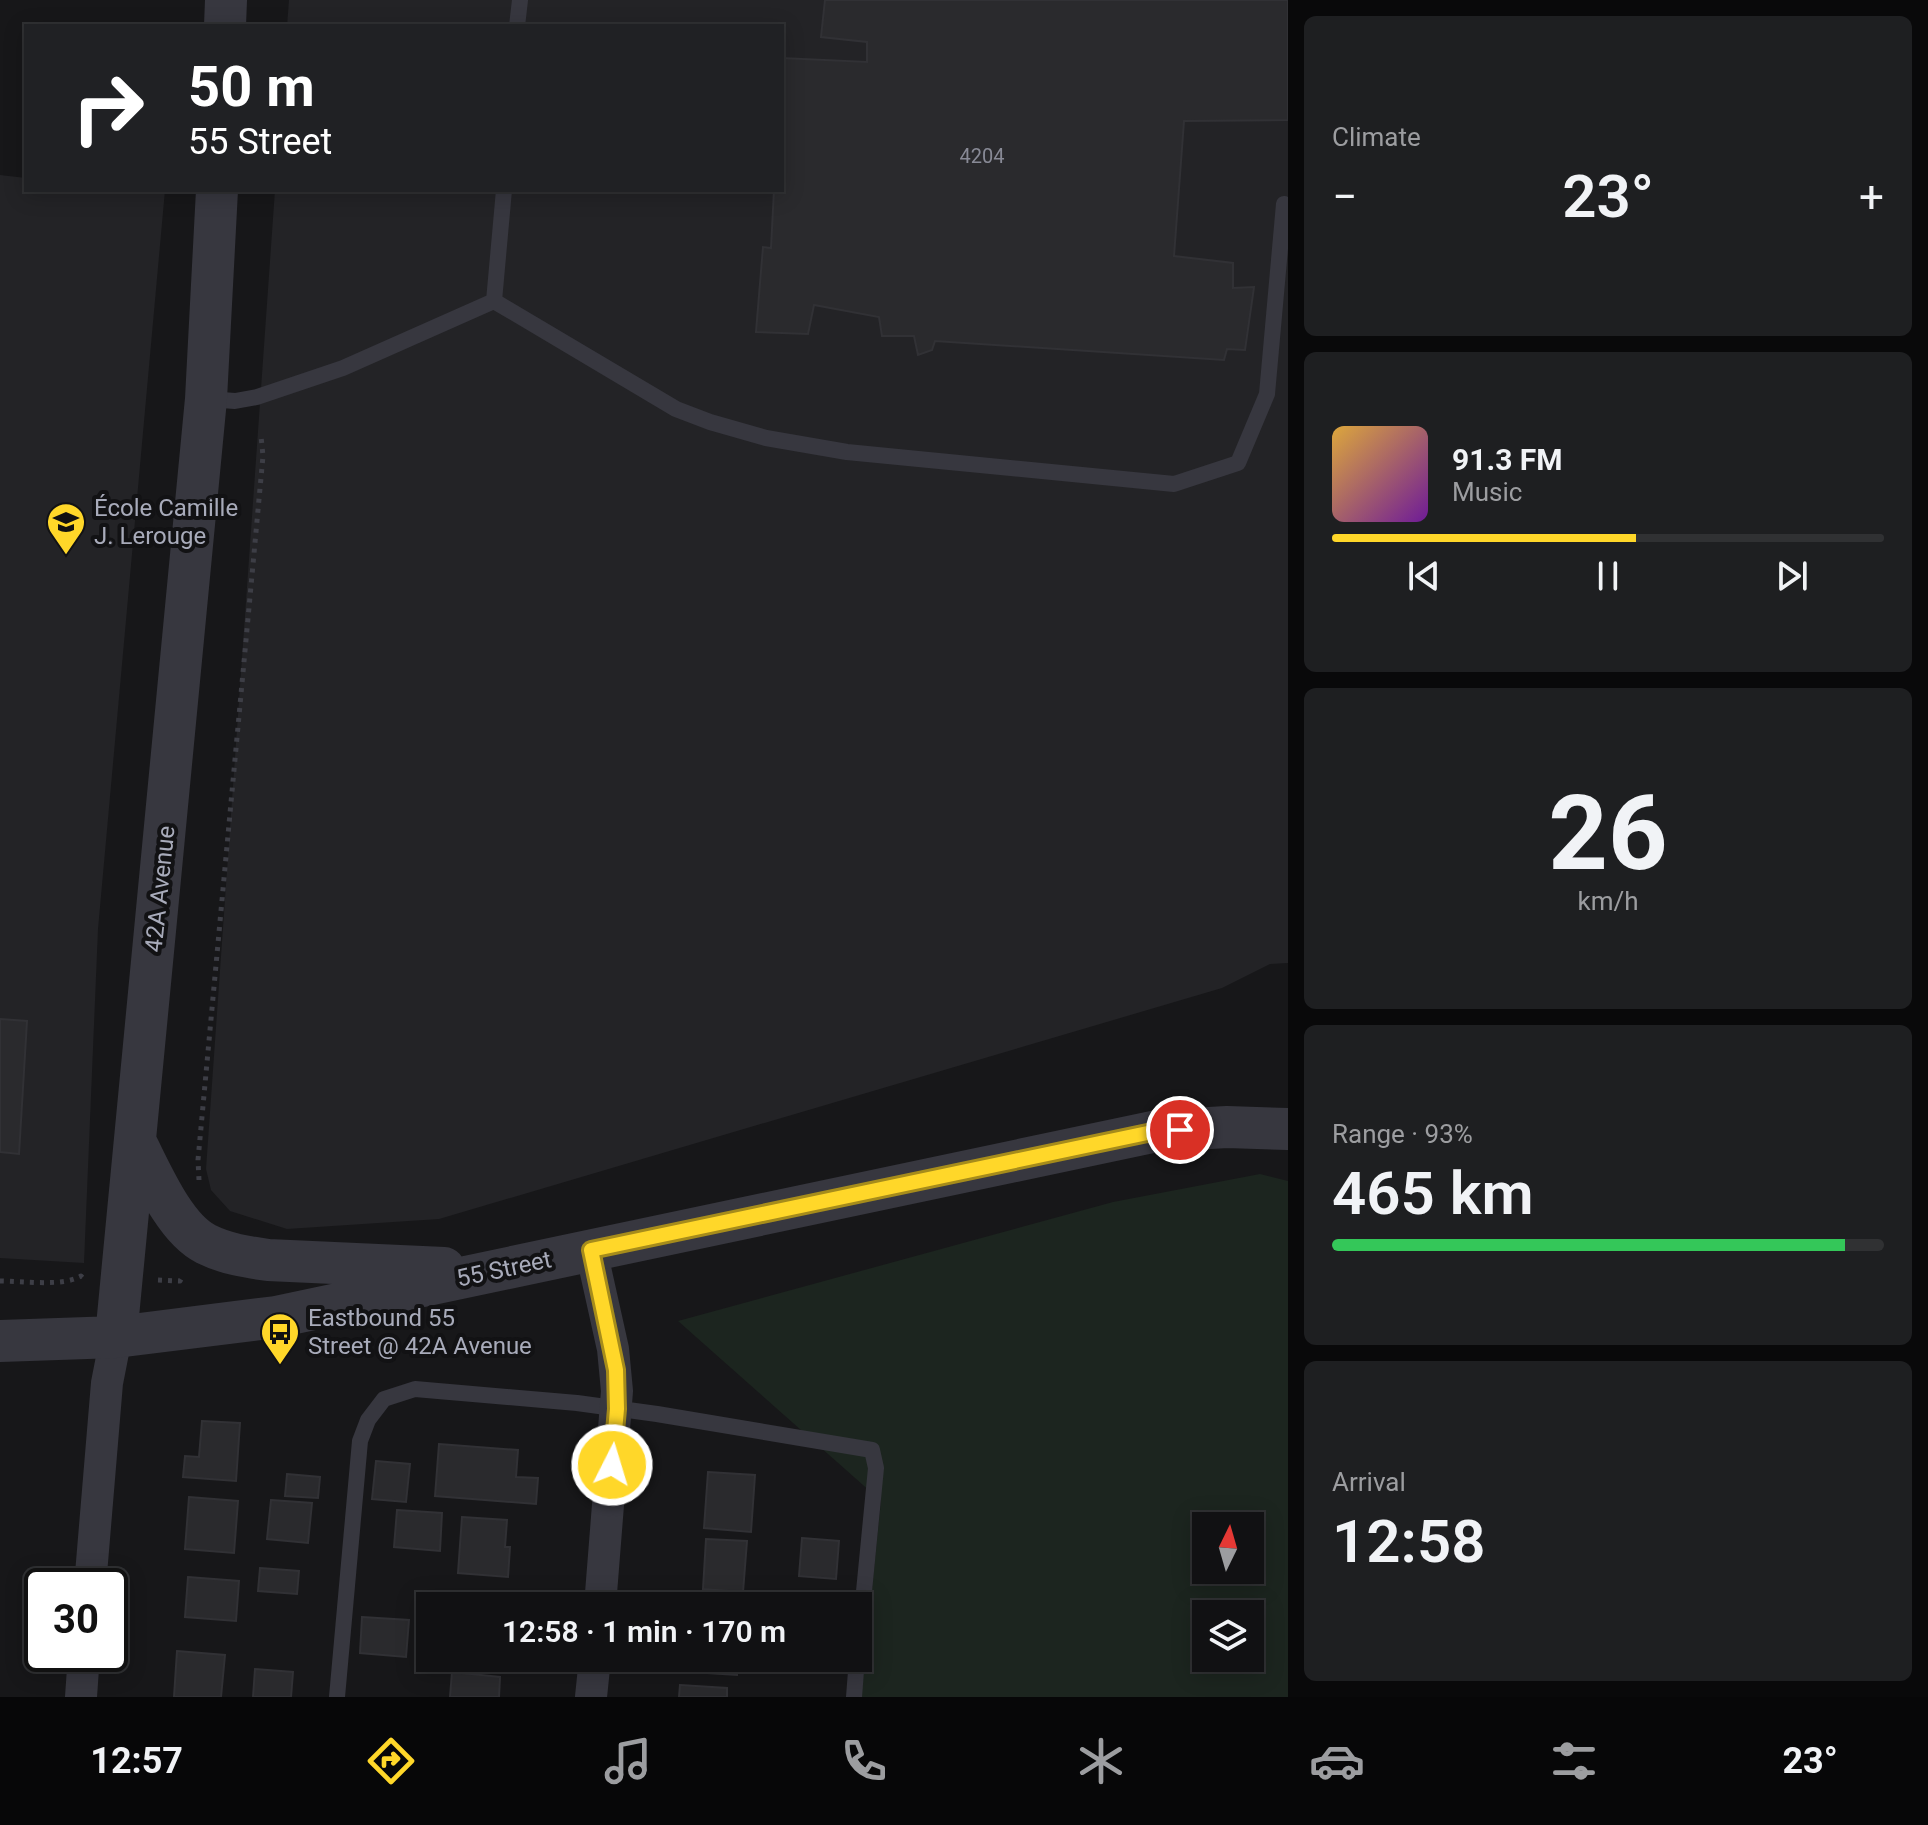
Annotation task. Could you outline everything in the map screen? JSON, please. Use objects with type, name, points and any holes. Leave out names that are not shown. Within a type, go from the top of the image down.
[{"type":"street","points":[[225,24],[226,0]]},
{"type":"street","name":"42A Avenue","points":[[92,1568],[107,1383],[116,1337],[165,851],[206,399],[217,192]]},
{"type":"street","name":"55 Street","points":[[0,1341],[116,1337],[276,1317],[1157,1131],[1227,1127],[1288,1129]]},
{"type":"street","points":[[135,1141],[167,1203],[182,1222],[203,1243],[230,1253],[268,1260],[501,1270]]},
{"type":"street","points":[[591,1250],[616,1370],[617,1409],[601,1592]]},
{"type":"street","points":[[81,1697],[83,1672]]},
{"type":"street","points":[[591,1697],[594,1672]]},
{"type":"lane","points":[[517,24],[520,0]]},
{"type":"lane","points":[[494,301],[504,192]]},
{"type":"lane","points":[[494,301],[676,409],[766,438],[847,452],[1174,484],[1238,463],[1267,394],[1284,204]]},
{"type":"lane","points":[[206,399],[235,401],[343,368],[494,301]]},
{"type":"lane","points":[[337,1697],[360,1441],[368,1420],[384,1399],[415,1389],[577,1403],[872,1450],[876,1468],[864,1592]]},
{"type":"lane","points":[[854,1697],[856,1672]]},
{"type":"path","points":[[201,1191],[198,1160],[260,492],[261,436]]},
{"type":"path","points":[[0,1281],[58,1282],[76,1280],[81,1276],[83,1279]]},
{"type":"shaded area","points":[[289,0],[1288,0],[1288,963],[1270,964],[1222,988],[439,1219],[287,1229],[230,1211],[211,1190],[206,1169],[275,192],[784,192],[784,24],[287,24]]},
{"type":"shaded area","name":"École Camille J. Lerouge","points":[[0,175],[24,178],[24,192],[165,192],[98,929],[84,1263],[0,1258]]},
{"type":"shaded area","points":[[1260,1174],[1288,1181],[1288,1697],[861,1697],[864,1672],[872,1672],[872,1592],[881,1501],[678,1321],[1113,1202]]},
{"type":"building","points":[[825,0],[1288,0],[1288,120],[1184,121],[1174,256],[1233,263],[1233,288],[1254,287],[1245,350],[1227,349],[1224,360],[935,341],[932,350],[918,355],[914,336],[882,336],[879,317],[814,305],[808,334],[756,332],[763,247],[771,248],[774,192],[784,192],[784,58],[867,62],[867,42],[821,37]]},
{"type":"building","points":[[0,1019],[27,1021],[19,1154],[0,1152]]},
{"type":"building","points":[[202,1421],[240,1423],[236,1481],[183,1477],[185,1456],[199,1457]]},
{"type":"building","points":[[439,1444],[518,1450],[516,1477],[538,1478],[536,1504],[435,1496]]},
{"type":"building","points":[[376,1461],[410,1464],[406,1502],[372,1499]]},
{"type":"building","points":[[708,1472],[755,1475],[751,1532],[704,1528]]},
{"type":"building","points":[[287,1474],[320,1477],[318,1498],[285,1496]]},
{"type":"building","points":[[189,1497],[238,1501],[234,1553],[185,1549]]},
{"type":"building","points":[[271,1500],[312,1503],[308,1543],[267,1539]]},
{"type":"building","points":[[397,1510],[442,1513],[440,1551],[394,1547]]},
{"type":"building","points":[[462,1517],[507,1520],[505,1547],[510,1547],[508,1577],[458,1573]]},
{"type":"building","points":[[802,1538],[839,1541],[836,1579],[799,1576]]},
{"type":"building","points":[[706,1539],[747,1541],[743,1592],[703,1589]]},
{"type":"building","points":[[260,1568],[299,1571],[297,1594],[258,1591]]},
{"type":"building","points":[[188,1577],[239,1581],[236,1621],[185,1617]]},
{"type":"building","points":[[362,1617],[409,1620],[406,1657],[360,1653]]},
{"type":"building","points":[[177,1651],[225,1655],[221,1697],[174,1697]]},
{"type":"building","points":[[255,1669],[293,1672],[291,1697],[253,1697]]},
{"type":"building","points":[[452,1672],[500,1677],[499,1697],[450,1697]]},
{"type":"building","points":[[692,1672],[737,1672],[737,1675]]},
{"type":"building","points":[[680,1685],[727,1688],[727,1697],[679,1697]]},
{"type":"place","name":"École Camille J. Lerouge","points":[[66,556]]},
{"type":"place","name":"Eastbound 55 Street @ 42A Avenue","points":[[280,1366]]},
{"type":"route","points":[[612,1465],[617,1409],[616,1370],[591,1250],[1157,1131],[1180,1130]]}]
